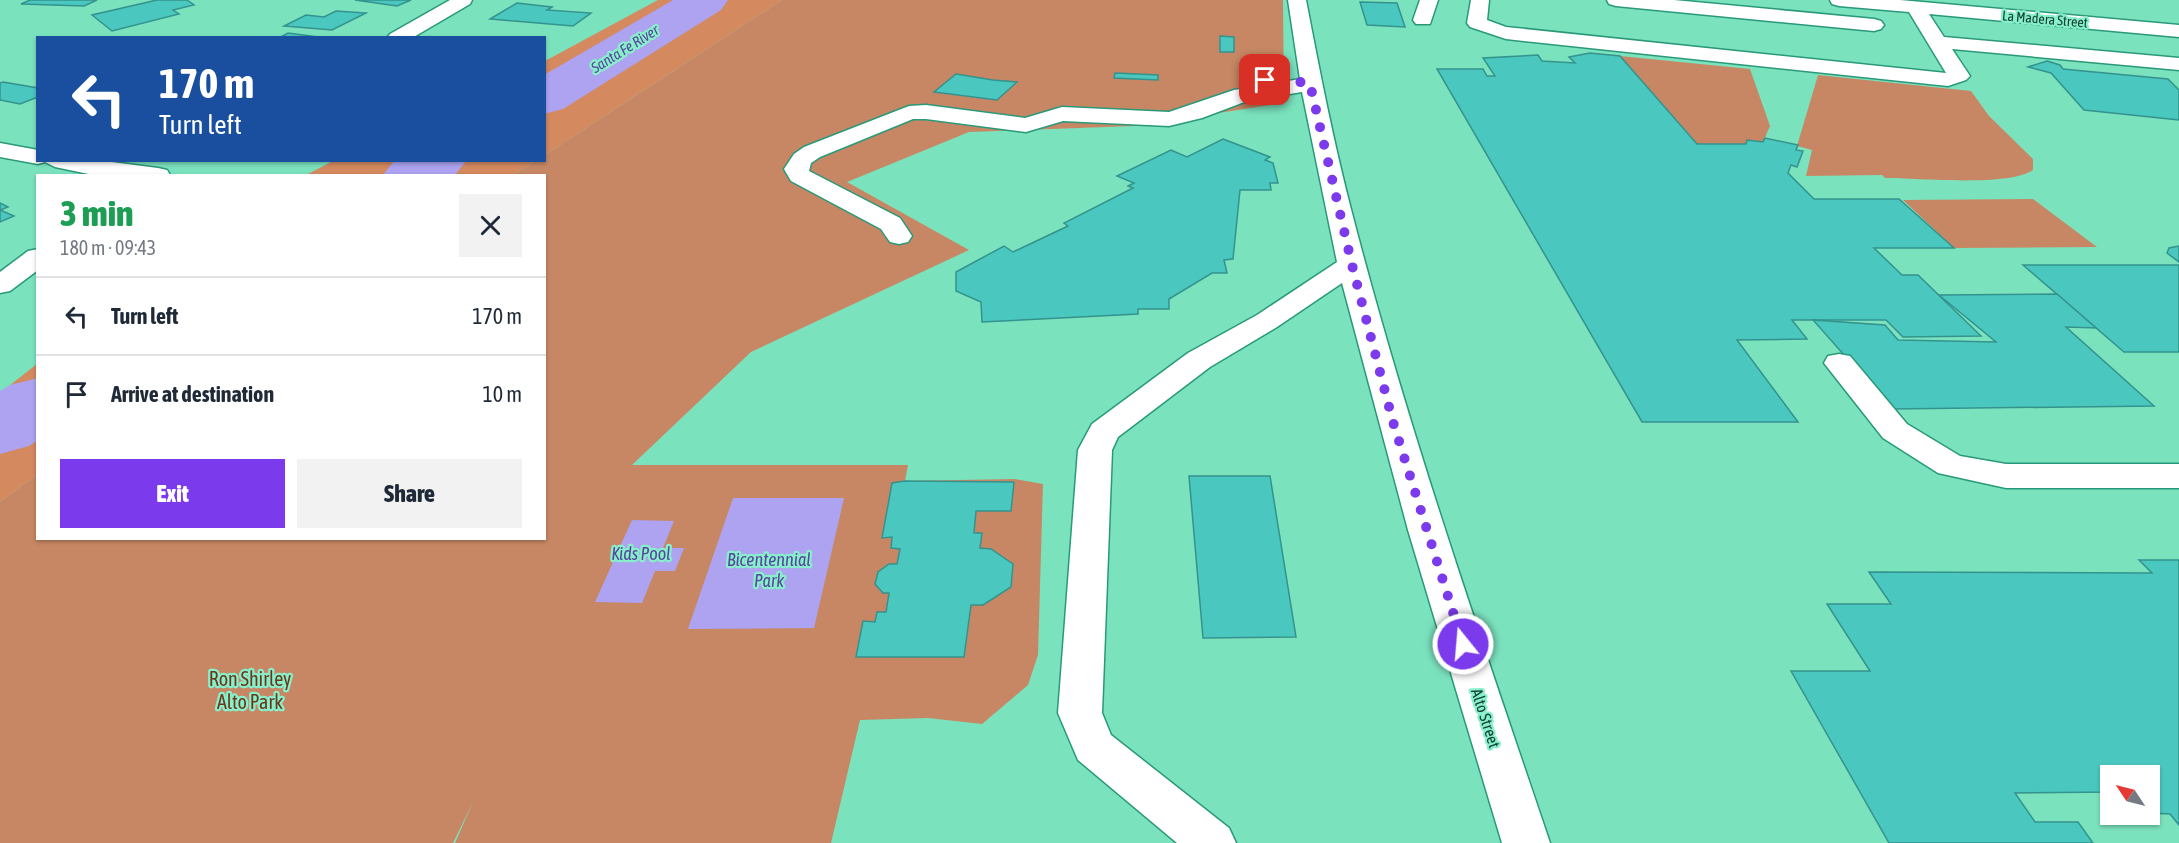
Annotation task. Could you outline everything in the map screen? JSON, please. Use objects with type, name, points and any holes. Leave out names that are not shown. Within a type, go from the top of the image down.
[{"type":"street","points":[[400,36],[463,0]]},
{"type":"street","name":"Alto Street","points":[[1297,0],[1310,84],[1352,265],[1393,422],[1526,843]]},
{"type":"street","points":[[1423,20],[1429,0]]},
{"type":"street","points":[[1480,0],[1478,23],[1506,33],[1948,80],[1959,76],[1915,7]]},
{"type":"street","points":[[1616,0],[1902,28],[1934,36],[2179,64]]},
{"type":"street","name":"La Madera Street","points":[[1839,0],[2179,32]]},
{"type":"street","points":[[899,236],[891,224],[800,176],[796,169],[802,159],[813,152],[909,113],[927,112],[1026,125],[1062,114],[1169,118],[1194,113],[1242,95],[1310,84]]},
{"type":"street","points":[[0,150],[36,157]]},
{"type":"street","points":[[66,162],[118,172],[145,174]]},
{"type":"street","points":[[160,174],[179,162]]},
{"type":"street","points":[[0,285],[36,258]]},
{"type":"street","points":[[1212,843],[1094,747],[1080,713],[1095,450],[1104,431],[1199,360],[1267,321],[1352,265]]},
{"type":"street","points":[[1839,363],[1895,431],[1950,465],[2006,476],[2179,476]]},
{"type":"green space","name":"Ron Shirley Alto Park","points":[[782,0],[1283,0],[1284,103],[1134,126],[969,132],[847,182],[969,250],[751,352],[632,465],[908,465],[905,481],[1015,479],[1043,484],[1038,655],[1028,685],[982,724],[928,718],[860,720],[831,843],[455,843],[473,802],[453,843],[0,843],[0,502],[36,476],[36,540],[546,540],[546,174],[515,174],[534,162],[546,162],[546,154]]},
{"type":"green space","points":[[1620,56],[1750,69],[1770,126],[1763,142],[1748,140],[1746,144],[1697,144]]},
{"type":"green space","points":[[1818,75],[1971,91],[1989,116],[2033,159],[2033,170],[2021,175],[1984,180],[1885,178],[1882,175],[1806,176],[1812,150],[1797,146]]},
{"type":"green space","points":[[2033,199],[2097,247],[1954,248],[1903,200]]},
{"type":"shaded area","points":[[658,0],[782,0],[546,154],[546,60]]},
{"type":"shaded area","points":[[331,162],[534,162],[515,174],[308,174]]},
{"type":"shaded area","points":[[36,365],[36,476],[0,502],[0,393]]},
{"type":"water","name":"Bicentennial Park","points":[[733,498],[844,498],[814,628],[688,629]]},
{"type":"water","name":"Kids Pool","points":[[632,520],[674,521],[663,548],[684,548],[675,571],[655,571],[642,603],[595,602]]},
{"type":"building","points":[[30,0],[97,0],[84,6],[21,4]]},
{"type":"building","points":[[157,0],[187,0],[194,5],[173,10],[179,14],[112,31],[92,15]]},
{"type":"building","points":[[355,0],[411,0],[397,6]]},
{"type":"building","points":[[1360,2],[1397,3],[1405,27],[1367,25]]},
{"type":"building","points":[[517,3],[552,7],[547,10],[591,13],[573,26],[490,19]]},
{"type":"building","points":[[336,11],[366,13],[332,30],[284,26],[306,15],[324,17]]},
{"type":"building","points":[[288,33],[310,36],[283,36]]},
{"type":"building","points":[[1220,36],[1234,37],[1234,52],[1220,52]]},
{"type":"building","points":[[1590,53],[1620,56],[1697,144],[1746,144],[1747,140],[1763,142],[1765,138],[1798,145],[1796,150],[1803,151],[1797,167],[1791,165],[1788,173],[1814,199],[1899,199],[1954,248],[1874,248],[1902,275],[1918,275],[1981,336],[1903,337],[1886,320],[1792,320],[1807,339],[1737,340],[1798,422],[1642,422],[1437,69],[1483,69],[1487,76],[1495,76],[1483,58],[1538,55],[1542,61],[1575,63],[1569,57]]},
{"type":"building","points":[[2047,61],[2060,65],[2063,69],[2168,79],[2179,90],[2179,120],[2084,110],[2051,73],[2028,67]]},
{"type":"building","points":[[1115,73],[1158,75],[1158,80],[1114,78]]},
{"type":"building","points":[[956,74],[1017,82],[997,100],[934,92]]},
{"type":"building","points":[[0,83],[36,88],[36,98],[20,104],[0,100]]},
{"type":"building","points":[[1223,139],[1270,157],[1265,160],[1273,163],[1278,183],[1270,183],[1271,190],[1240,190],[1233,259],[1224,260],[1227,273],[1212,273],[1169,299],[1169,309],[1138,309],[1138,314],[982,322],[981,302],[956,291],[956,272],[1004,246],[1013,252],[1068,226],[1064,223],[1133,188],[1128,186],[1134,183],[1117,176],[1171,150],[1187,157]]},
{"type":"building","points":[[0,203],[8,207],[0,210]]},
{"type":"building","points":[[0,210],[14,216],[0,222]]},
{"type":"building","points":[[2179,246],[2179,262],[2167,253],[2169,248]]},
{"type":"building","points":[[2023,265],[2179,265],[2179,352],[2124,352]]},
{"type":"building","points":[[2057,294],[2096,328],[2066,327],[2154,406],[1892,409],[1813,320],[1885,325],[1898,340],[1996,342],[1939,295]]},
{"type":"building","points":[[1189,476],[1270,476],[1296,637],[1203,638]]},
{"type":"building","points":[[905,481],[1014,482],[1011,511],[976,511],[974,533],[982,533],[980,548],[991,549],[1013,564],[1011,587],[983,605],[971,605],[964,657],[856,657],[863,621],[875,622],[877,612],[886,612],[889,593],[883,593],[875,584],[878,572],[889,564],[897,564],[900,549],[891,548],[892,537],[882,538],[892,483]]},
{"type":"building","points":[[2139,560],[2179,560],[2179,825],[2170,814],[2160,814],[2160,765],[2100,765],[2100,792],[2015,793],[2035,822],[2078,822],[2093,843],[1889,843],[1791,671],[1870,671],[1827,604],[1891,604],[1869,572],[2152,573]]},
{"type":"waterway","name":"Santa Fe River","points":[[546,97],[705,0]]},
{"type":"waterway","name":"Santa Fe River","points":[[415,174],[435,162]]},
{"type":"waterway","name":"Santa Fe River","points":[[0,428],[36,403]]},
{"type":"route","points":[[1265,80],[1280,78],[1310,84],[1352,265],[1393,422],[1463,644]]}]
